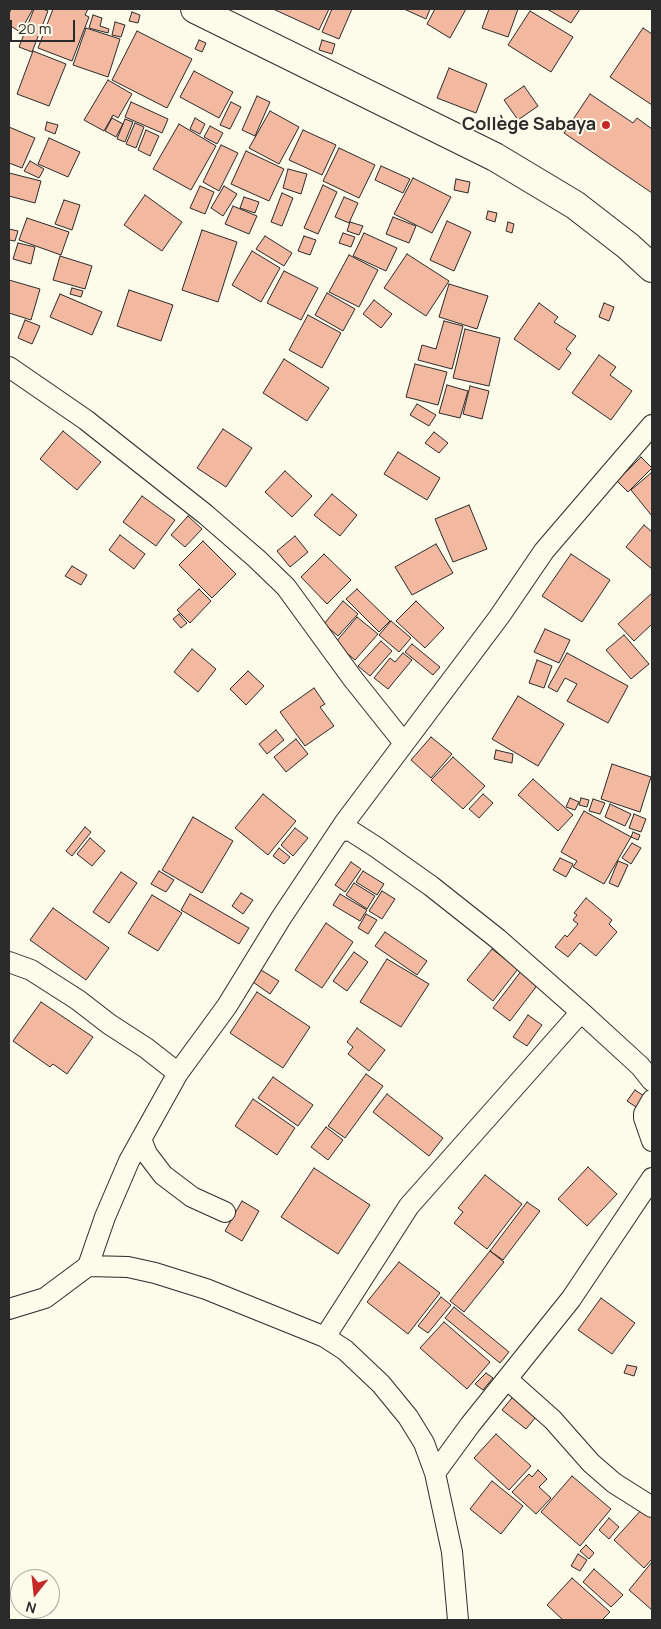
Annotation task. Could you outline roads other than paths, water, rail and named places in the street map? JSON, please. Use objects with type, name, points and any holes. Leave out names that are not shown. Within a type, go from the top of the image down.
[{"type":"main road","points":[[195,9],[495,157],[574,205],[628,246],[652,268]]},
{"type":"street","points":[[9,367],[86,420],[198,508],[257,558],[286,587],[353,679],[404,743]]},
{"type":"street","points":[[9,1309],[45,1298],[88,1266],[105,1216],[129,1161],[178,1073],[227,1006],[280,918],[340,830],[499,618],[544,551],[652,424]]},
{"type":"street","points":[[340,830],[351,831],[376,847],[431,886],[498,939],[640,1066],[652,1081]]},
{"type":"street","points":[[9,962],[31,970],[78,1000],[178,1073]]},
{"type":"street","points":[[325,1337],[409,1206],[581,1012]]},
{"type":"street","points":[[652,1100],[644,1114],[644,1118],[652,1141]]},
{"type":"street","points":[[141,1140],[146,1154],[163,1175],[192,1197],[225,1212]]},
{"type":"street","points":[[435,1473],[470,1425],[571,1299],[652,1178]]},
{"type":"street","points":[[88,1266],[128,1267],[155,1273],[206,1290],[325,1337],[345,1350],[381,1384],[408,1417],[424,1443],[435,1473],[452,1552],[458,1620]]},
{"type":"street","points":[[507,1379],[553,1420],[591,1463],[614,1483],[652,1507]]},
{"type":"place","name":"Collège Sabaya","points":[[606,125]]}]
